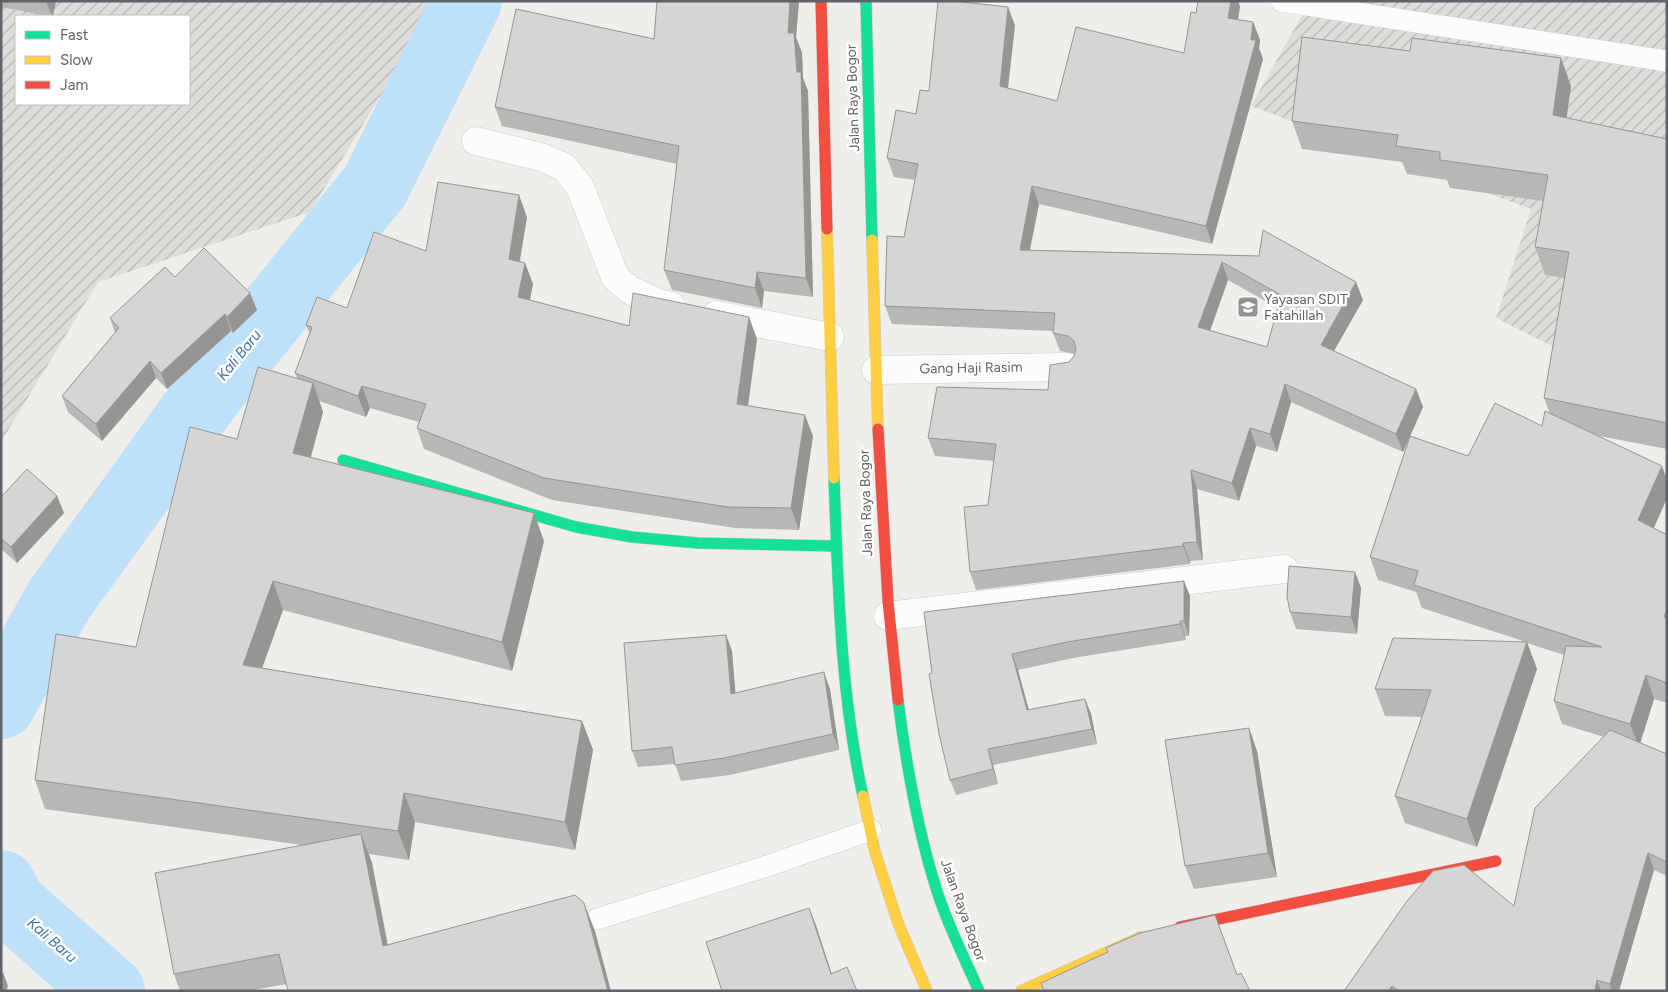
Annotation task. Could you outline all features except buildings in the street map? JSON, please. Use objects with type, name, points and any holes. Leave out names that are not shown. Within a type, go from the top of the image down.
[{"type":"main road","name":"Jalan Raya Bogor","points":[[822,1],[836,546],[849,707],[881,878],[927,991]]},
{"type":"main road","name":"Jalan Raya Bogor","points":[[866,1],[876,370],[888,616],[904,739],[932,877],[962,954],[979,991]]},
{"type":"main road","points":[[343,460],[576,527],[632,537],[698,543],[836,546]]},
{"type":"main road","points":[[1168,929],[1496,861]]},
{"type":"main road","points":[[1021,991],[1149,933]]},
{"type":"street","points":[[476,141],[541,157],[564,167],[580,187],[615,277],[630,290],[658,303],[830,337]]},
{"type":"street","name":"Gang Haji Rasim","points":[[876,370],[1067,367]]},
{"type":"street","points":[[888,616],[1284,569]]},
{"type":"lane","points":[[1281,1],[1667,61]]},
{"type":"lane","points":[[598,919],[761,868],[871,830]]},
{"type":"shaded area","points":[[1,1],[438,1],[310,212],[98,282],[1,442]]},
{"type":"shaded area","points":[[1310,1],[1667,1],[1667,446],[1621,380],[1496,318],[1531,209],[1251,106]]},
{"type":"waterway","name":"Kali Baru","points":[[1,704],[59,600],[207,395],[375,186],[467,1]]},
{"type":"waterway","name":"Kali Baru","points":[[1,885],[11,904],[110,991]]},
{"type":"traffic: fast","points":[[866,1],[872,240]]},
{"type":"traffic: fast","points":[[343,460],[576,527],[632,537],[698,543],[835,546]]},
{"type":"traffic: fast","points":[[834,478],[841,638],[849,717],[863,796]]},
{"type":"traffic: fast","points":[[898,700],[913,795],[929,865],[945,914],[979,991]]},
{"type":"traffic: slow","points":[[827,229],[834,478]]},
{"type":"traffic: slow","points":[[872,240],[878,429]]},
{"type":"traffic: slow","points":[[863,796],[875,852],[898,923],[927,991]]},
{"type":"traffic: slow","points":[[1021,991],[1141,937]]},
{"type":"traffic: jam","points":[[821,1],[827,229]]},
{"type":"traffic: jam","points":[[878,429],[888,601],[898,700]]},
{"type":"traffic: jam","points":[[1180,927],[1496,861]]},
{"type":"place","name":"Yayasan SDIT Fatahillah","points":[[1248,307]]}]
